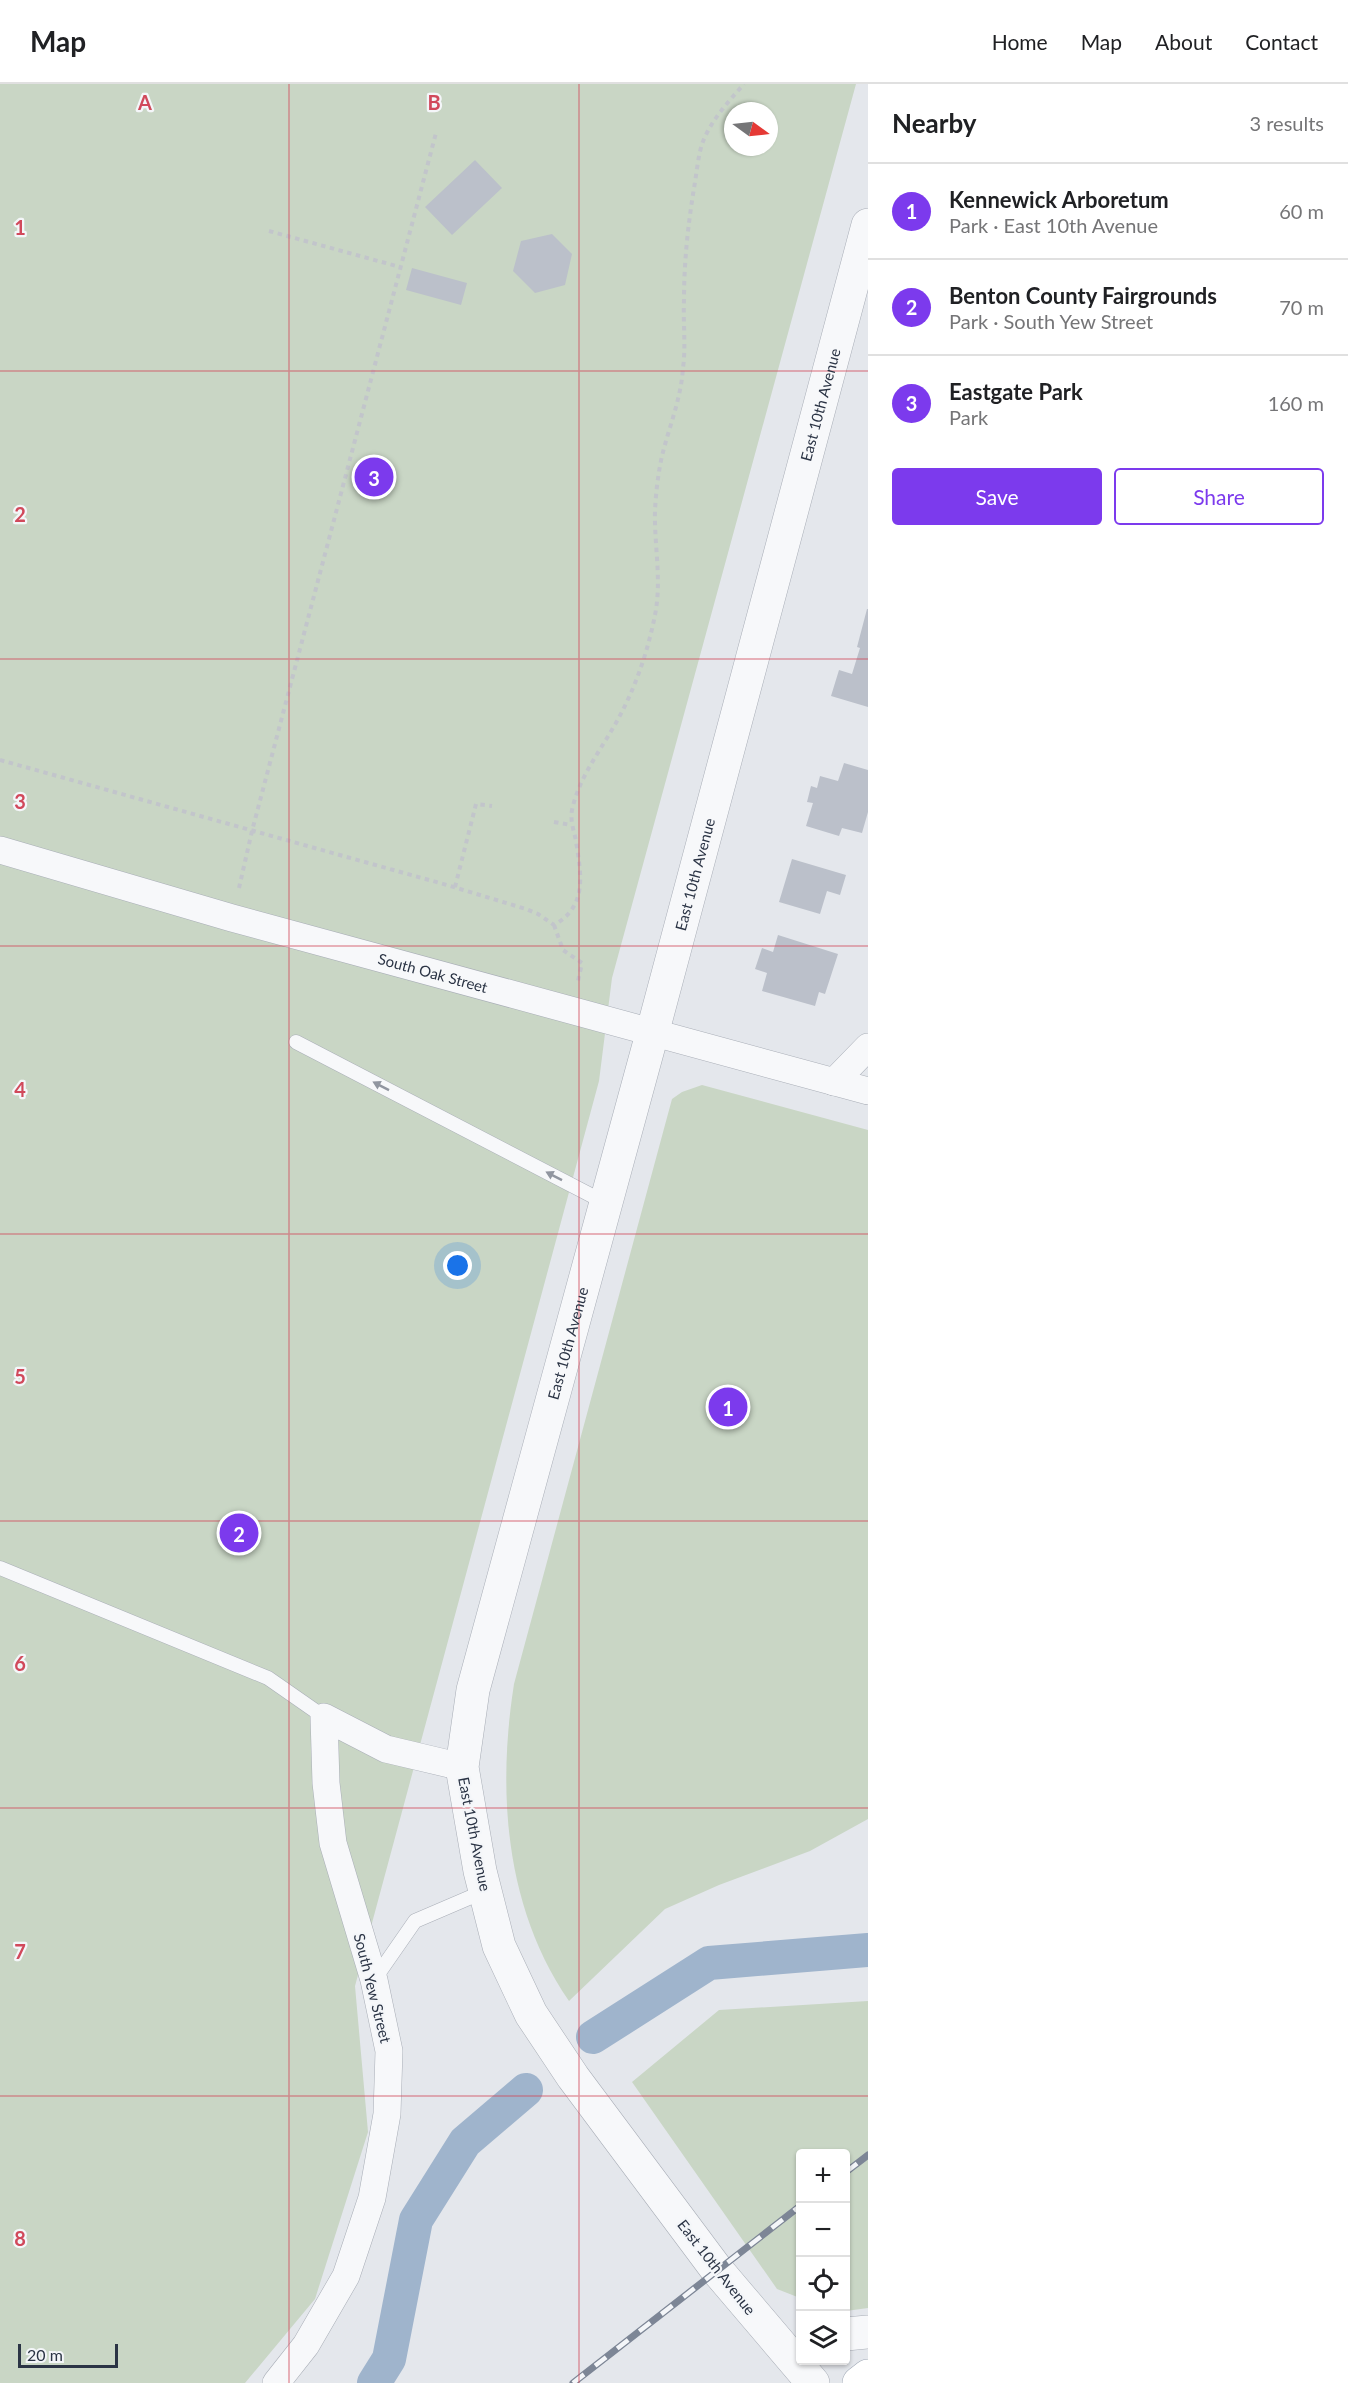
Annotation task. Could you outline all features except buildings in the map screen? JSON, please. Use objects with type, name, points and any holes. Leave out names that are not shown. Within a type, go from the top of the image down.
[{"type":"main road","points":[[859,2383],[868,2376]]},
{"type":"street","name":"East 10th Avenue","points":[[813,2383],[717,2270],[573,2077],[531,2014],[499,1946],[480,1871],[462,1767],[473,1690],[652,1034],[868,225]]},
{"type":"street","name":"South Oak Street","points":[[0,850],[232,918],[868,1091]]},
{"type":"street","points":[[834,1082],[868,1047]]},
{"type":"street","points":[[324,1718],[386,1749],[462,1767]]},
{"type":"street","name":"South Yew Street","points":[[276,2383],[306,2345],[346,2276],[372,2199],[387,2114],[389,2051],[374,1980],[333,1843],[324,1718]]},
{"type":"street","points":[[753,2312],[790,2331],[796,2332]]},
{"type":"street","points":[[850,2334],[868,2332]]},
{"type":"lane","points":[[297,1042],[606,1203]]},
{"type":"lane","points":[[0,1568],[267,1678],[324,1718]]},
{"type":"lane","points":[[374,1980],[415,1921],[485,1891]]},
{"type":"path","points":[[554,925],[568,917],[578,900],[581,878],[571,825],[577,794],[592,760],[618,720],[635,682],[656,613],[657,482],[679,396],[683,370],[687,233],[697,169],[704,139],[719,113],[744,84]]},
{"type":"path","points":[[232,918],[252,831],[436,133]]},
{"type":"path","points":[[268,231],[400,267]]},
{"type":"path","points":[[0,760],[455,887],[526,909],[554,925],[562,950],[582,963],[568,1011]]},
{"type":"path","points":[[455,887],[476,804],[492,806]]},
{"type":"path","points":[[554,822],[571,825]]},
{"type":"green space","points":[[0,84],[856,84],[612,978],[599,1081],[355,1986],[368,2132],[315,2299],[245,2383],[0,2383]]},
{"type":"green space","points":[[702,1085],[868,1130],[868,1819],[810,1851],[719,1885],[665,1909],[569,2001],[548,1965],[531,1927],[519,1888],[511,1848],[506,1766],[514,1684],[672,1099],[682,1092]]},
{"type":"green space","points":[[868,2001],[868,2308],[850,2310],[850,2149],[796,2149],[796,2296],[777,2289],[632,2082],[719,2010]]},
{"type":"waterway","points":[[593,2037],[709,1963],[868,1950]]},
{"type":"waterway","points":[[374,2383],[389,2359],[416,2220],[465,2142],[526,2090]]},
{"type":"railway","points":[[850,2169],[868,2155]]},
{"type":"railway","points":[[573,2383],[796,2209]]},
{"type":"place","name":"Eastgate Park","points":[[374,477]]},
{"type":"place","name":"Kennewick Arboretum","points":[[728,1407]]},
{"type":"place","name":"Benton County Fairgrounds","points":[[239,1533]]}]
